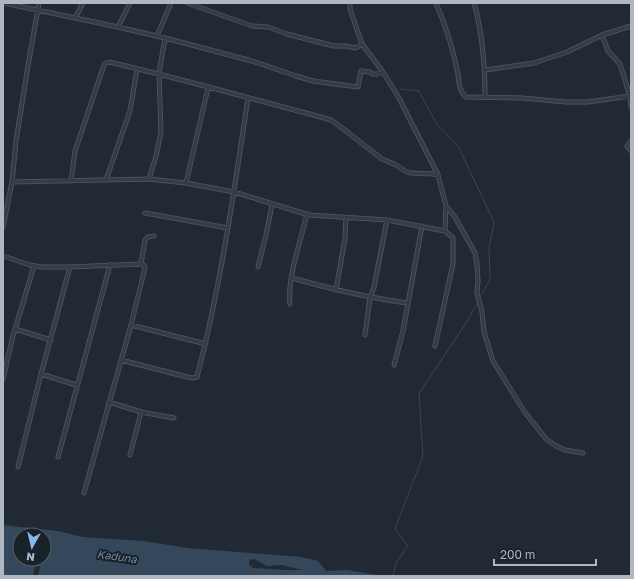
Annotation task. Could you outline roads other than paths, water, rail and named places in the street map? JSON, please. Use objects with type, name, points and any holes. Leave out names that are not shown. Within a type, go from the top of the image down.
[{"type":"street","points":[[4,3],[165,38],[252,61],[313,81],[358,87],[361,71],[370,72],[372,74],[383,72]]},
{"type":"street","points":[[3,227],[12,182],[20,119],[39,3]]},
{"type":"street","points":[[75,18],[83,3]]},
{"type":"street","points":[[118,27],[130,3]]},
{"type":"street","points":[[157,36],[171,3]]},
{"type":"street","points":[[187,3],[252,26],[268,27],[287,34],[334,46],[356,48],[362,44]]},
{"type":"street","points":[[350,3],[350,9],[362,44],[383,72],[399,98],[438,175],[446,206],[445,231]]},
{"type":"street","points":[[436,3],[443,18],[454,53],[461,91],[466,97],[522,98],[566,102],[588,102],[630,96]]},
{"type":"street","points":[[474,3],[477,13],[485,70],[485,97]]},
{"type":"street","points":[[485,70],[541,61],[568,52],[602,34],[631,26]]},
{"type":"street","points":[[602,34],[608,50],[620,64],[630,96],[631,107]]},
{"type":"street","points":[[149,179],[161,132],[159,74],[165,38]]},
{"type":"street","points":[[71,181],[75,151],[104,65],[109,62],[331,120],[382,159],[405,171],[411,173],[438,175]]},
{"type":"street","points":[[106,180],[130,111],[137,69]]},
{"type":"street","points":[[186,184],[208,88]]},
{"type":"street","points":[[121,360],[196,378],[206,344],[228,228],[248,98]]},
{"type":"street","points":[[631,141],[628,146],[631,151]]},
{"type":"street","points":[[12,182],[149,179],[234,192],[272,205],[307,214],[387,220],[445,231],[453,238],[453,264],[436,346]]},
{"type":"street","points":[[258,267],[272,205]]},
{"type":"street","points":[[446,206],[455,217],[475,253],[478,264],[477,294],[482,312],[484,332],[493,361],[524,412],[546,439],[565,450],[583,453]]},
{"type":"street","points":[[145,213],[228,228]]},
{"type":"street","points":[[290,304],[289,296],[292,278],[307,214]]},
{"type":"street","points":[[336,290],[345,238],[346,218]]},
{"type":"street","points":[[365,335],[370,298],[374,287],[387,220]]},
{"type":"street","points":[[394,365],[404,331],[422,226]]},
{"type":"street","points":[[141,264],[145,240],[148,237],[154,236]]},
{"type":"street","points":[[3,256],[34,266],[70,267],[144,265],[145,271],[131,325],[84,493]]},
{"type":"street","points":[[58,456],[76,385],[110,265]]},
{"type":"street","points":[[3,379],[15,329],[34,266]]},
{"type":"street","points":[[18,467],[70,267]]},
{"type":"street","points":[[292,278],[370,298],[408,303]]},
{"type":"street","points":[[131,325],[206,344]]},
{"type":"street","points":[[15,329],[51,340]]},
{"type":"street","points":[[41,374],[76,385]]},
{"type":"street","points":[[109,402],[141,412],[174,418]]},
{"type":"street","points":[[130,455],[141,412]]},
{"type":"water","points":[[3,525],[21,527],[12,527],[12,567],[35,567],[33,576],[3,576]]},
{"type":"water","name":"Kaduna","points":[[52,530],[82,537],[144,541],[187,548],[301,557],[318,561],[326,571],[347,570],[384,576],[38,576],[40,567],[52,567]],"holes":[[[254,559],[267,566],[282,565],[302,570],[253,568],[249,565],[249,561]]]},
{"type":"waterway","points":[[400,89],[419,91],[436,123],[458,146],[494,222],[489,248],[490,280],[480,297]]},
{"type":"waterway","points":[[393,576],[396,563],[407,547],[396,530],[396,526],[423,456],[419,393],[466,323],[478,302]]}]
